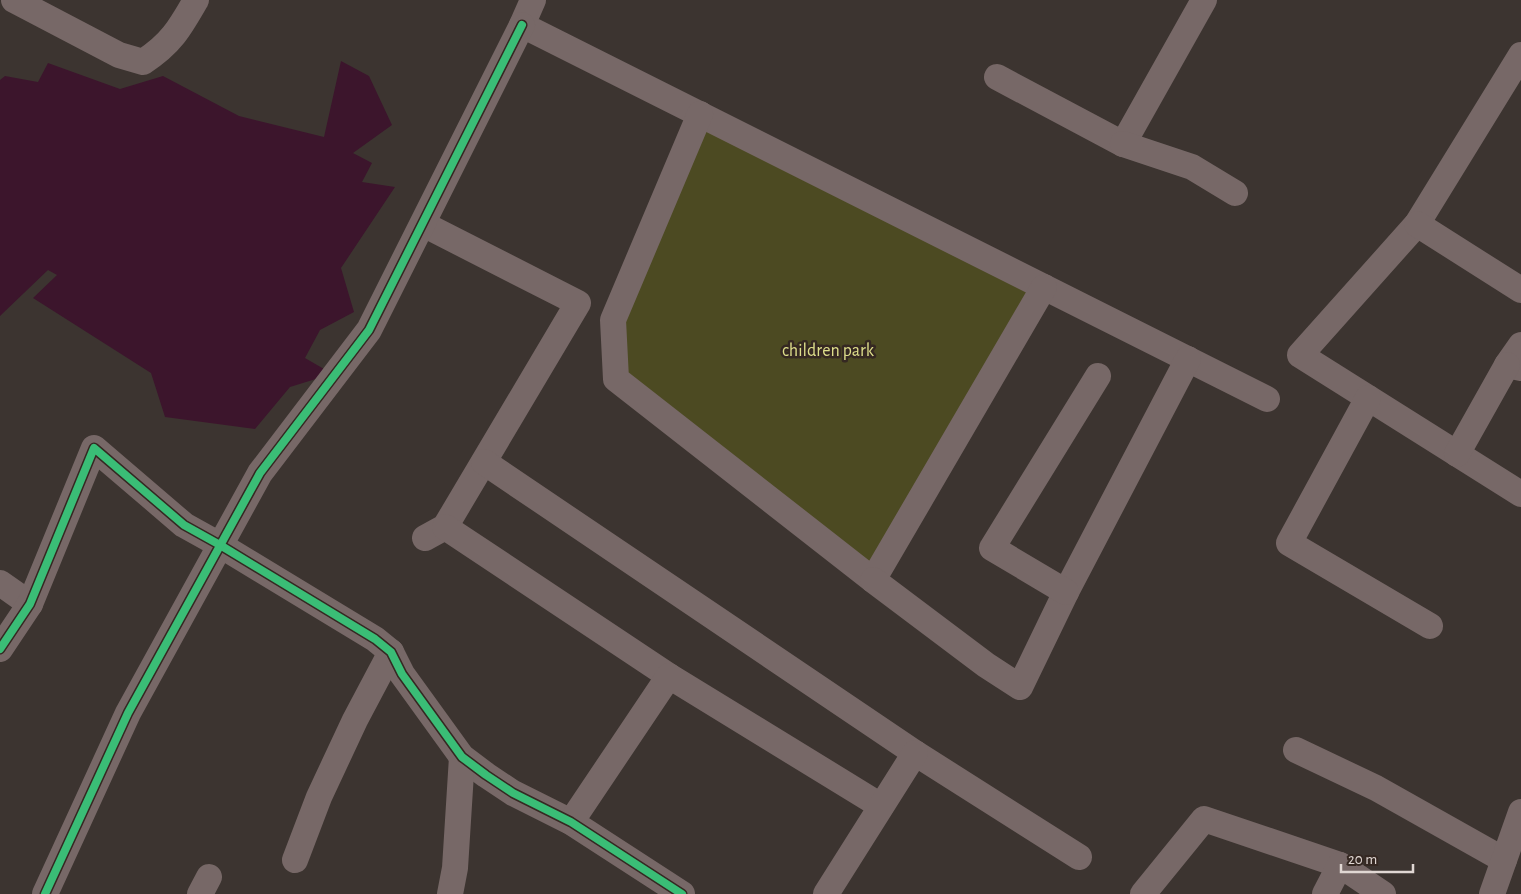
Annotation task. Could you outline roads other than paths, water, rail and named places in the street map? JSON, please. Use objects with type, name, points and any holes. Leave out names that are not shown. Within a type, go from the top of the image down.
[{"type":"street","points":[[14,0],[119,55],[143,62],[160,50],[179,30],[196,0]]},
{"type":"street","points":[[45,894],[128,713],[260,473],[369,330],[533,0]]},
{"type":"street","points":[[1123,144],[1204,0]]},
{"type":"street","points":[[522,25],[1267,399]]},
{"type":"street","points":[[1521,55],[1416,224],[1300,355],[1521,494]]},
{"type":"street","points":[[997,77],[1123,144],[1192,167],[1235,193]]},
{"type":"street","points":[[700,114],[613,320],[616,379],[873,580],[986,665],[1020,688],[1066,592],[1188,359]]},
{"type":"street","points":[[423,224],[578,303],[484,462],[435,533],[882,806]]},
{"type":"street","points":[[1416,224],[1521,290]]},
{"type":"street","points":[[873,580],[1044,287]]},
{"type":"street","points":[[1457,454],[1516,359]]},
{"type":"street","points":[[1066,592],[992,548],[1098,376]]},
{"type":"street","points":[[1368,398],[1289,543],[1430,626]]},
{"type":"street","points":[[0,649],[30,604],[94,448],[184,525],[375,638],[391,652],[402,674],[462,757],[486,775],[571,822],[682,894]]},
{"type":"street","points":[[484,462],[915,753],[1079,857]]},
{"type":"street","points":[[0,584],[30,604]]},
{"type":"street","points":[[295,860],[319,797],[355,720],[391,652]]},
{"type":"street","points":[[571,822],[669,676]]},
{"type":"street","points":[[1296,750],[1376,788],[1504,860]]},
{"type":"street","points":[[826,894],[915,753]]},
{"type":"street","points":[[450,894],[455,868],[462,757]]},
{"type":"street","points":[[1492,894],[1521,812]]},
{"type":"street","points":[[1143,894],[1204,819],[1340,865],[1383,894]]},
{"type":"street","points":[[1325,894],[1340,865]]},
{"type":"park label","name":"children park","points":[[828,350]]}]
